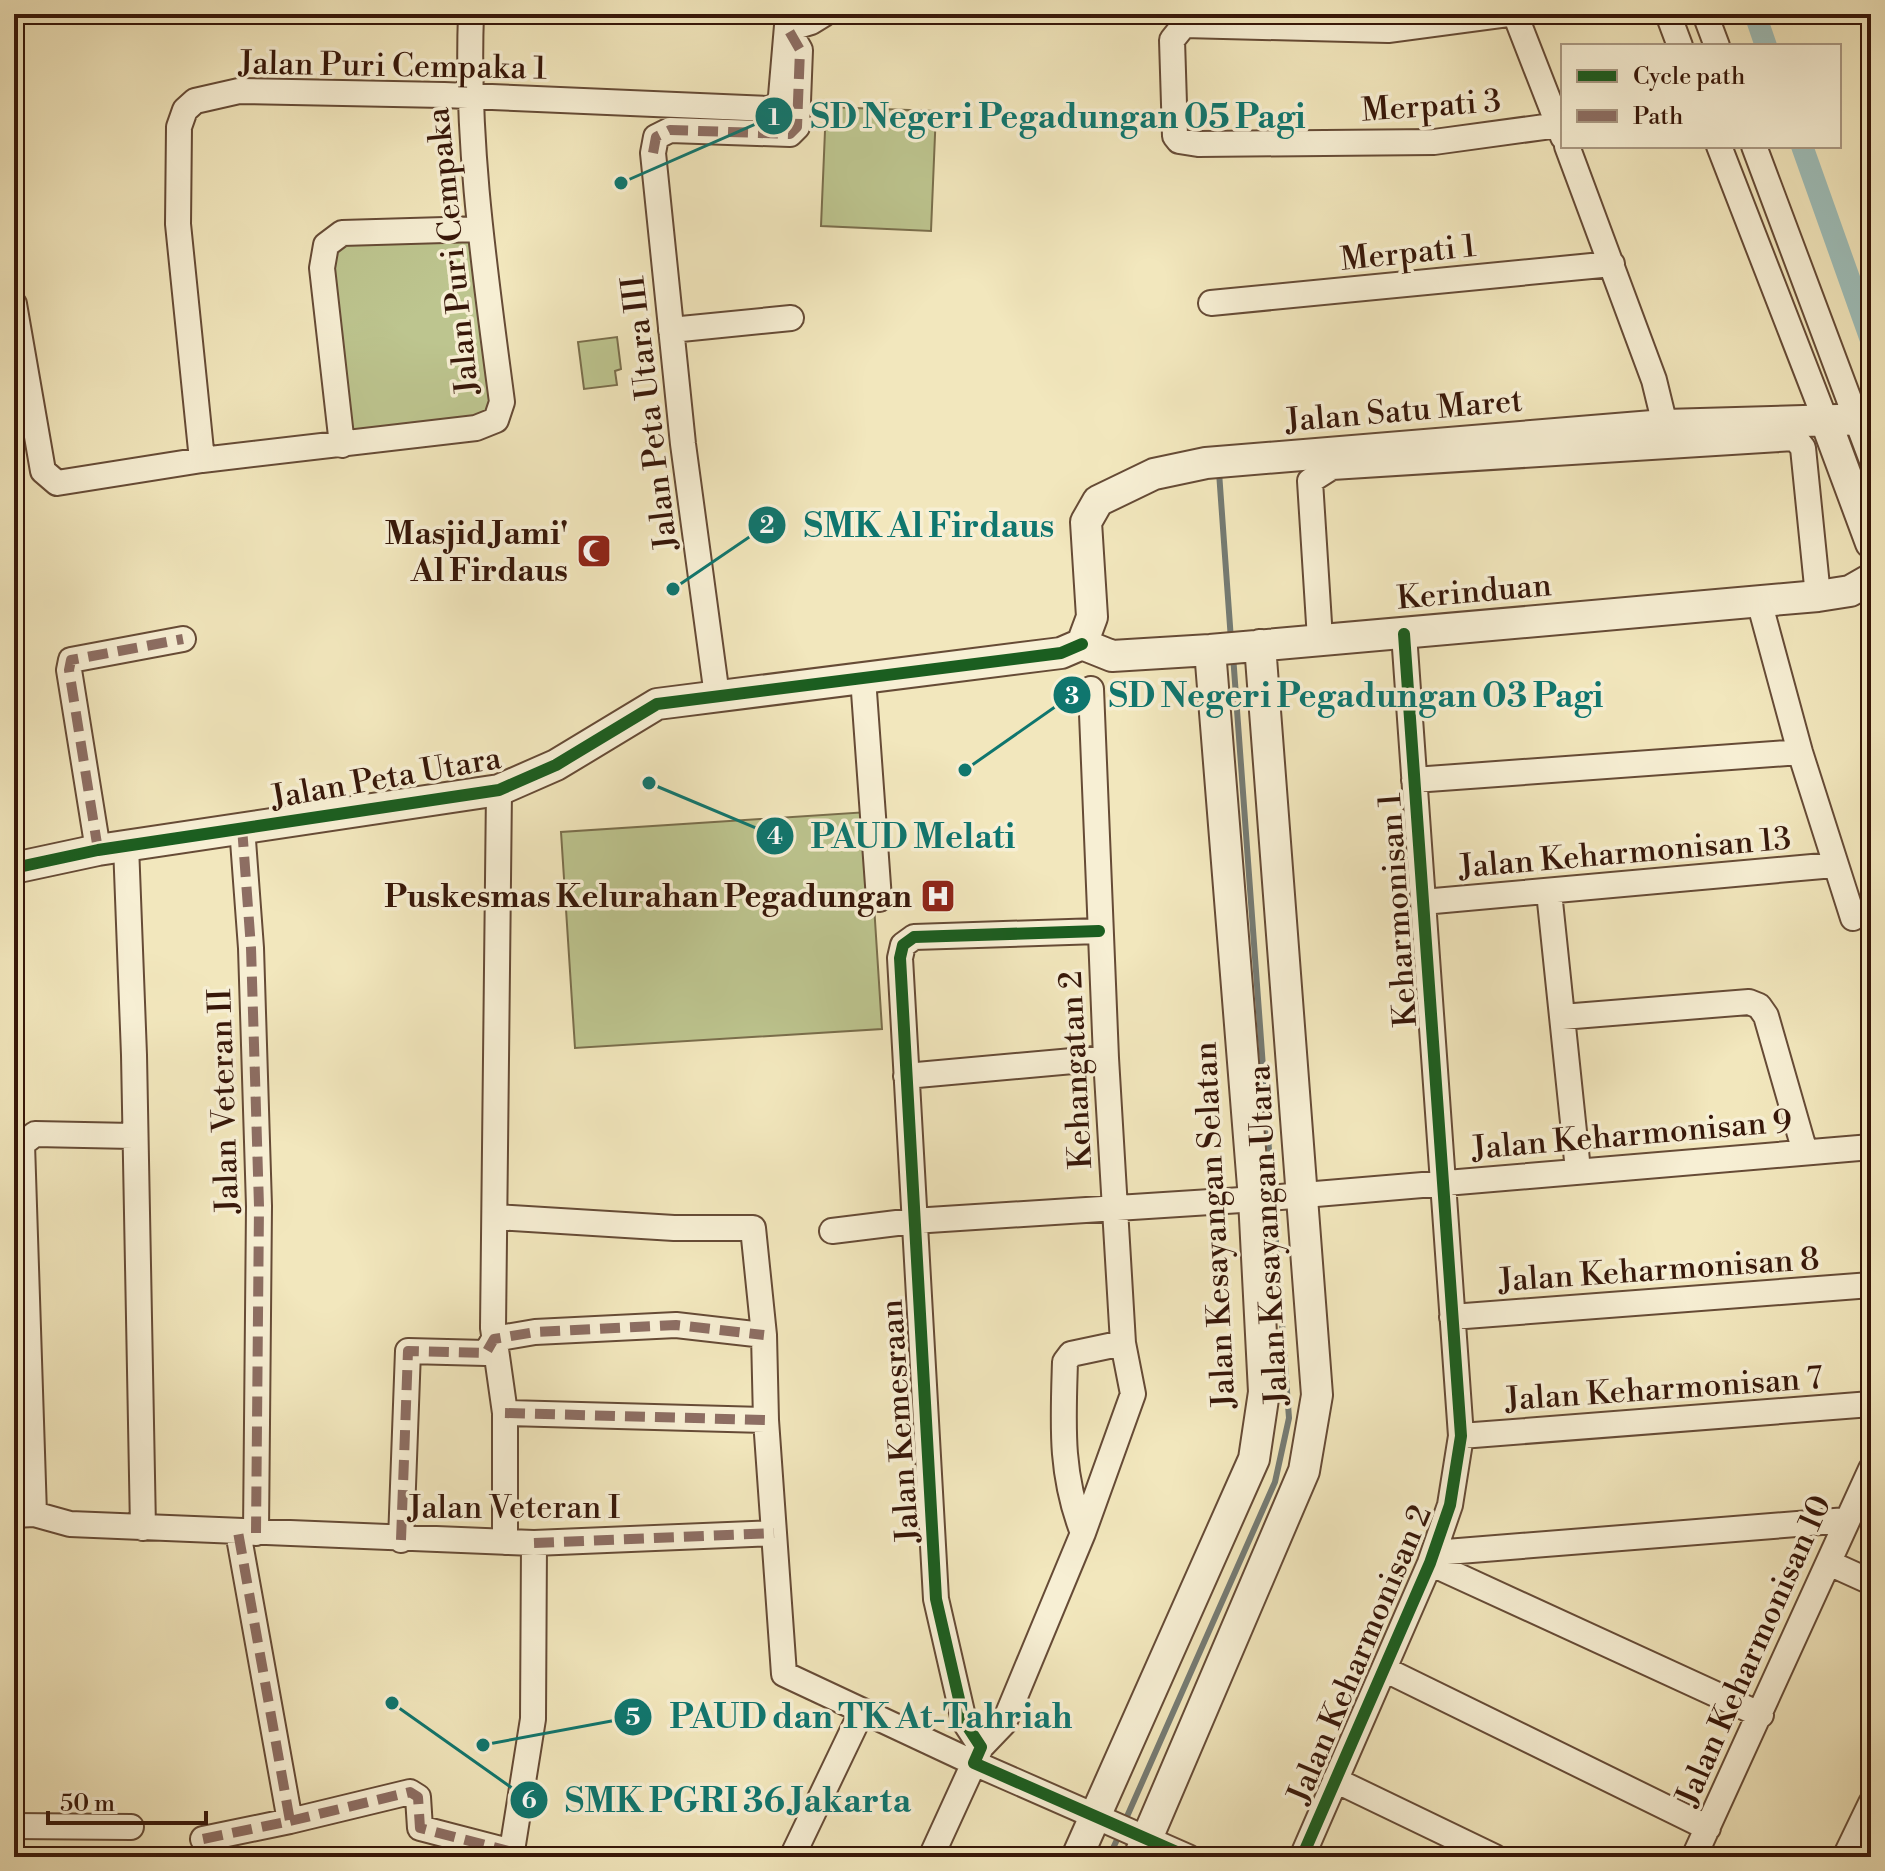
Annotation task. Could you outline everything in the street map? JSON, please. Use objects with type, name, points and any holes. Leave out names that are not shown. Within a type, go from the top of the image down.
[{"type":"street","name":"Jalan Puri Cempaka","points":[[342,445],[476,428],[496,420],[502,402],[479,229],[468,96],[471,14]]},
{"type":"street","points":[[787,29],[811,22],[824,14]]},
{"type":"street","name":"Merpati 3","points":[[1508,14],[1388,30],[1184,25],[1172,40],[1175,136],[1179,141],[1198,144],[1434,142],[1561,136]]},
{"type":"street","points":[[1515,14],[1561,131]]},
{"type":"street","points":[[1668,14],[1679,44]]},
{"type":"street","points":[[1705,14],[1716,44]]},
{"type":"street","name":"Jalan Puri Cempaka 1","points":[[201,450],[178,224],[179,127],[185,110],[195,101],[239,91],[468,96],[769,109],[778,105],[781,96],[787,29]]},
{"type":"street","name":"Jalan Peta Utara III","points":[[717,696],[671,330],[653,153],[656,137],[670,130],[790,134],[797,127],[800,50],[787,29]]},
{"type":"street","points":[[1568,148],[1654,380],[1665,425]]},
{"type":"street","points":[[1720,148],[1871,543]]},
{"type":"street","points":[[1755,148],[1863,418],[1871,458]]},
{"type":"street","points":[[14,304],[43,471],[57,483],[201,450],[342,445],[322,268],[326,245],[342,233],[479,229]]},
{"type":"street","name":"Merpati 1","points":[[1211,303],[1612,264]]},
{"type":"street","points":[[671,330],[791,318]]},
{"type":"street","name":"Jalan Satu Maret","points":[[1082,644],[1092,617],[1086,522],[1098,501],[1154,474],[1206,463],[1665,425],[1863,418]]},
{"type":"street","points":[[1320,639],[1310,481],[1332,467],[1795,438],[1803,448],[1818,596]]},
{"type":"street","name":"Kerinduan","points":[[1082,644],[1112,656],[1212,650],[1818,596],[1850,591],[1871,579]]},
{"type":"street","points":[[1759,601],[1800,752],[1853,918]]},
{"type":"street","name":"Keharmonisan 1","points":[[1404,634],[1442,1182]]},
{"type":"street","points":[[143,1528],[133,1136],[134,1055],[112,848],[69,670],[71,660],[183,639]]},
{"type":"street","name":"Jalan Peta Utara","points":[[14,868],[242,827],[499,790],[556,765],[657,704],[1061,653],[1082,644]]},
{"type":"street","name":"Jalan Kesayangan Utara","points":[[1144,1843],[1304,1471],[1317,1395],[1258,646]]},
{"type":"street","name":"Jalan Kesayangan Selatan","points":[[1077,1857],[1254,1459],[1264,1392],[1255,1199],[1212,650]]},
{"type":"street","points":[[863,678],[879,899]]},
{"type":"street","name":"Kehangatan 2","points":[[931,1857],[978,1755],[1004,1723],[1083,1533],[1132,1404],[1133,1394],[1123,1343],[1106,1058],[1091,689]]},
{"type":"street","points":[[1414,780],[1800,752]]},
{"type":"street","points":[[499,790],[494,1339],[505,1413],[505,1542]]},
{"type":"street","name":"Jalan Veteran II","points":[[242,827],[251,948],[259,1206],[257,1374],[247,1532]]},
{"type":"street","name":"Jalan Keharmonisan 13","points":[[1423,902],[1834,865]]},
{"type":"street","points":[[1549,892],[1578,1170]]},
{"type":"street","name":"Jalan Kemesraan","points":[[978,1755],[964,1721],[936,1599],[900,958],[903,945],[914,937],[1099,931]]},
{"type":"street","points":[[1562,1017],[1749,1002],[1759,1006],[1766,1016],[1805,1152]]},
{"type":"street","points":[[906,1076],[1106,1058]]},
{"type":"street","name":"Jalan Veteran I","points":[[133,1136],[35,1134],[22,1144],[24,1514],[70,1524],[401,1540],[534,1543],[774,1533]]},
{"type":"street","name":"Jalan Keharmonisan 9","points":[[1303,1195],[1871,1147]]},
{"type":"street","name":"Jalan Keharmonisan 2","points":[[1302,1857],[1386,1670],[1450,1505],[1461,1436],[1442,1182]]},
{"type":"street","name":"Jalan Kesayangan Selatan","points":[[1255,1199],[1303,1195]]},
{"type":"street","points":[[832,1231],[913,1221],[1255,1199]]},
{"type":"street","points":[[496,1217],[674,1228],[748,1227],[756,1233],[784,1674],[861,1713],[978,1755],[1098,1815],[1144,1843],[1188,1857]]},
{"type":"street","name":"Jalan Keharmonisan 8","points":[[1452,1317],[1871,1285]]},
{"type":"street","points":[[494,1339],[535,1332],[676,1325],[764,1335]]},
{"type":"street","points":[[401,1540],[408,1351],[486,1353],[494,1339]]},
{"type":"street","points":[[1083,1533],[1068,1494],[1063,1431],[1065,1362],[1071,1354],[1123,1343]]},
{"type":"street","name":"Jalan Keharmonisan 7","points":[[1461,1436],[1871,1404]]},
{"type":"street","points":[[505,1413],[766,1420]]},
{"type":"street","name":"Jalan Keharmonisan 10","points":[[1694,1857],[1871,1469]]},
{"type":"street","points":[[1432,1558],[1847,1520]]},
{"type":"street","points":[[247,1532],[290,1821]]},
{"type":"street","points":[[203,1839],[410,1792],[418,1797],[420,1828],[511,1855],[533,1719],[534,1543]]},
{"type":"street","points":[[1432,1558],[1761,1715]]},
{"type":"street","points":[[1829,1563],[1871,1582]]},
{"type":"street","points":[[1386,1670],[1708,1828]]},
{"type":"street","points":[[792,1857],[861,1713]]},
{"type":"street","points":[[1335,1780],[1495,1857]]},
{"type":"street","points":[[1845,1857],[1871,1803]]},
{"type":"street","points":[[14,1826],[131,1827]]},
{"type":"green space","points":[[826,107],[936,111],[931,231],[821,226]]},
{"type":"green space","points":[[474,240],[497,415],[346,439],[332,248],[343,243]]},
{"type":"green space","points":[[617,337],[621,369],[615,371],[617,385],[584,389],[578,342]]},
{"type":"green space","points":[[868,812],[882,1029],[575,1048],[561,832]]},
{"type":"waterway","points":[[1755,14],[1765,44]]},
{"type":"waterway","points":[[1803,148],[1871,340]]},
{"type":"waterway","points":[[1219,472],[1231,640]]},
{"type":"waterway","points":[[1233,655],[1272,1191]]},
{"type":"waterway","points":[[1125,1821],[1275,1482],[1289,1418],[1273,1202]]},
{"type":"waterway","points":[[1109,1857],[1121,1831]]},
{"type":"marked path","points":[[653,153],[656,137],[670,130],[790,134],[797,127],[800,50],[788,29]]},
{"type":"marked path","points":[[98,850],[69,670],[71,660],[183,639]]},
{"type":"marked path","points":[[242,827],[251,948],[259,1206],[256,1533]]},
{"type":"marked path","points":[[401,1540],[408,1351],[486,1353],[494,1339],[535,1332],[676,1325],[764,1335]]},
{"type":"marked path","points":[[505,1413],[766,1420]]},
{"type":"marked path","points":[[203,1839],[290,1821],[238,1532]]},
{"type":"marked path","points":[[534,1543],[774,1533]]},
{"type":"marked path","points":[[290,1821],[410,1792],[418,1797],[420,1828],[512,1852]]},
{"type":"cycle path","points":[[1302,1857],[1430,1563],[1450,1505],[1461,1436],[1404,634]]},
{"type":"cycle path","points":[[14,868],[98,850],[499,790],[556,765],[657,704],[1061,653],[1082,644]]},
{"type":"cycle path","points":[[1099,931],[914,937],[903,945],[900,958],[936,1599],[964,1721],[981,1747],[974,1763],[1188,1857]]},
{"type":"place","name":"SD Negeri Pegadungan 05 Pagi","points":[[621,183]]},
{"type":"place","name":"Masjid Jami' Al Firdaus","points":[[594,551]]},
{"type":"place","name":"SMK Al Firdaus","points":[[673,589]]},
{"type":"place","name":"SD Negeri Pegadungan 03 Pagi","points":[[965,770]]},
{"type":"place","name":"PAUD Melati","points":[[649,783]]},
{"type":"place","name":"Puskesmas Kelurahan Pegadungan","points":[[938,896]]},
{"type":"place","name":"SMK PGRI 36 Jakarta","points":[[392,1703]]},
{"type":"place","name":"PAUD dan TK At-Tahriah","points":[[483,1745]]}]
